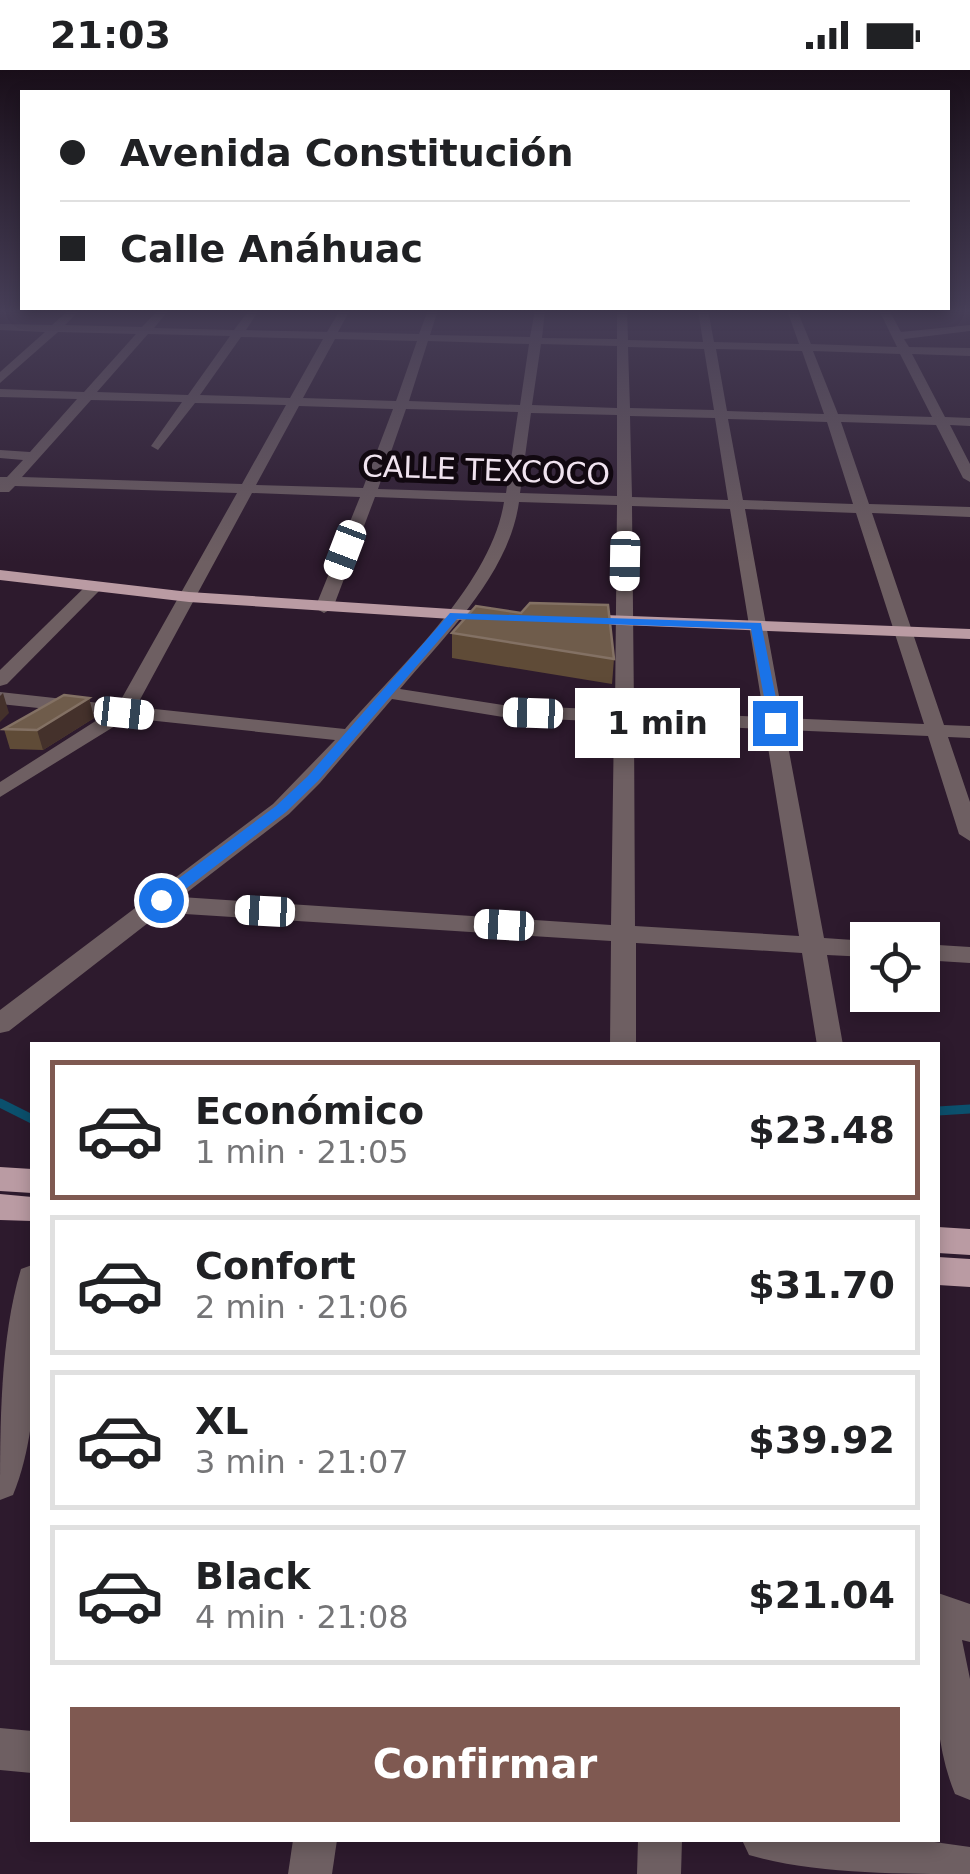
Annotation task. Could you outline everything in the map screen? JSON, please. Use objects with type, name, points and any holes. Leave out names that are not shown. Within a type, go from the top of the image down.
[{"type":"main road","points":[[0,575],[189,597],[509,617]]},
{"type":"main road","points":[[565,619],[970,634]]},
{"type":"main road","points":[[0,1179],[30,1181]]},
{"type":"main road","points":[[0,1207],[30,1209]]},
{"type":"main road","points":[[940,1240],[970,1242]]},
{"type":"main road","points":[[940,1271],[970,1274]]},
{"type":"street","points":[[34,394],[970,422]]},
{"type":"street","points":[[158,446],[195,394]]},
{"type":"street","points":[[0,791],[103,730],[124,712],[299,394]]},
{"type":"street","points":[[324,608],[405,394]]},
{"type":"street","points":[[0,1024],[281,809],[351,736],[454,616],[498,549],[512,498],[528,394]]},
{"type":"street","points":[[623,394],[623,1042]]},
{"type":"street","points":[[720,394],[810,946],[829,1042]]},
{"type":"street","points":[[823,394],[970,834]]},
{"type":"street","points":[[926,394],[970,478]]},
{"type":"street","points":[[4,485],[87,396]]},
{"type":"street","points":[[0,454],[32,456]]},
{"type":"street","name":"CALLE TEXCOCO","points":[[4,485],[970,512]]},
{"type":"street","points":[[0,680],[95,587]]},
{"type":"street","points":[[389,692],[466,708],[970,732]]},
{"type":"street","points":[[0,698],[351,736]]},
{"type":"street","points":[[161,900],[185,906],[850,948]]},
{"type":"street","points":[[940,953],[970,955]]},
{"type":"street","points":[[0,1482],[14,1423],[30,1286]]},
{"type":"street","points":[[940,1616],[970,1623]]},
{"type":"street","points":[[940,1626],[970,1779]]},
{"type":"street","points":[[0,1749],[30,1752]]},
{"type":"street","points":[[310,1874],[315,1842]]},
{"type":"street","points":[[660,1842],[660,1874]]},
{"type":"street","points":[[778,1842],[970,1869]]},
{"type":"building","points":[[530,603],[608,605],[614,659],[452,633],[476,606],[521,613]]},
{"type":"building","points":[[64,695],[89,698],[37,730],[4,729]]},
{"type":"waterway","points":[[0,1103],[30,1118]]},
{"type":"waterway","points":[[940,1111],[970,1109]]},
{"type":"route","points":[[161,900],[281,809],[313,778],[454,616],[756,626],[775,723]]}]
